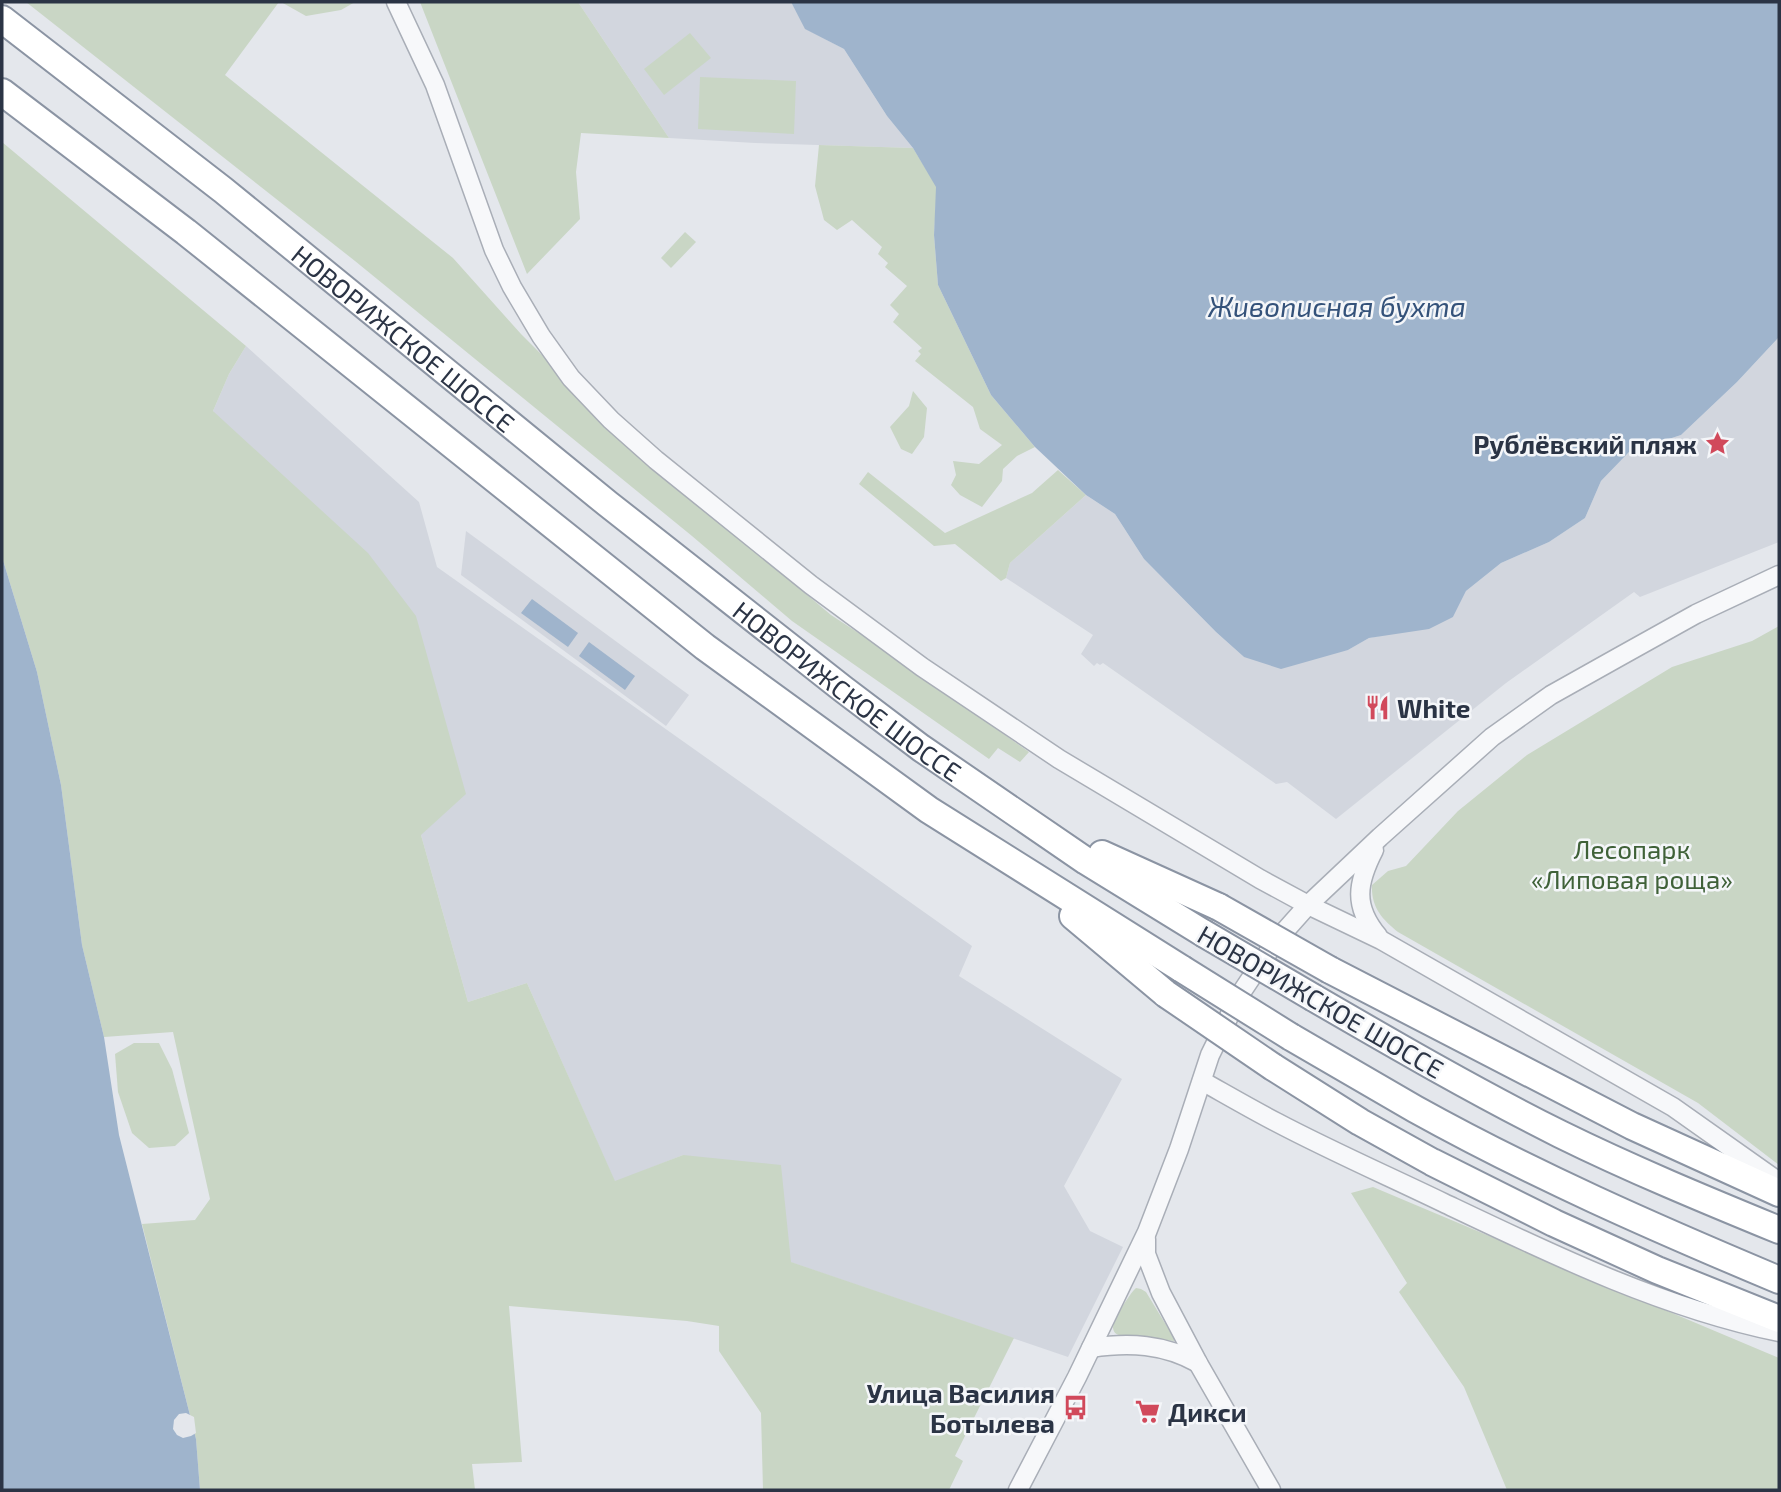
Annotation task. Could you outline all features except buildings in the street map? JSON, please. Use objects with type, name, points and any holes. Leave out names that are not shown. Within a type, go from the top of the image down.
[{"type":"highway","name":"НОВОРИЖСКОЕ ШОССЕ","points":[[2,19],[223,190],[744,613],[921,748],[1086,861],[1435,1069],[1562,1135],[1709,1202],[1779,1230]]},
{"type":"highway","name":"НОВОРИЖСКОЕ ШОССЕ","points":[[2,92],[186,232],[705,647],[929,810],[1291,1037],[1416,1109],[1536,1171],[1779,1280]]},
{"type":"highway","points":[[1027,820],[1219,907],[1330,970],[1512,1065],[1632,1126],[1779,1194]]},
{"type":"highway","points":[[1005,859],[1166,994],[1360,1122],[1553,1223],[1657,1270],[1779,1319]]},
{"type":"street","points":[[396,2],[435,85],[494,250],[512,287],[541,336],[570,377],[611,420],[656,460],[811,585],[922,667],[1059,759],[1260,879],[1381,940],[1674,1107],[1779,1182]]},
{"type":"street","points":[[1018,1490],[1147,1232],[1180,1149],[1210,1055],[1239,996],[1275,942],[1308,905],[1492,737],[1551,695],[1696,614],[1779,575]]},
{"type":"street","points":[[1380,837],[1364,870],[1360,900],[1369,925],[1381,940]]},
{"type":"street","points":[[1202,1081],[1277,1123],[1534,1246],[1700,1312],[1779,1332]]},
{"type":"street","points":[[1147,1232],[1146,1254],[1161,1293],[1271,1490]]},
{"type":"street","points":[[1124,1282],[1145,1283],[1161,1293]]},
{"type":"street","points":[[1091,1348],[1138,1344],[1182,1354],[1198,1363]]},
{"type":"shaded area","points":[[578,2],[791,2],[806,29],[844,49],[887,116],[913,148],[669,138]]},
{"type":"shaded area","points":[[1779,337],[1779,542],[1640,597],[1634,592],[1506,683],[1336,819],[1287,782],[1276,784],[1103,663],[1094,666],[1081,654],[1093,635],[1006,578],[1010,563],[1086,495],[1115,514],[1144,559],[1244,657],[1348,650],[1369,638],[1453,617],[1466,591],[1501,563],[1549,542],[1585,518],[1601,481],[1629,452],[1681,435],[1737,382]]},
{"type":"shaded area","points":[[246,346],[419,502],[437,567],[972,946],[959,976],[1122,1079],[1064,1186],[1090,1231],[1123,1247],[1068,1357],[790,1262],[683,1155],[615,1182],[527,983],[468,1002],[421,835],[213,411],[229,374]]},
{"type":"shaded area","points":[[466,531],[689,695],[666,726],[461,575]]},
{"type":"green space","points":[[26,2],[279,2],[225,75],[453,258],[521,334],[570,383],[598,418],[831,615],[906,664],[1029,752],[1020,762],[998,748],[989,759],[792,621],[355,261]]},
{"type":"green space","points":[[281,2],[355,2],[341,10],[306,16]]},
{"type":"green space","points":[[420,2],[578,2],[669,138],[581,133],[576,172],[580,219],[527,274]]},
{"type":"green space","points":[[690,33],[711,58],[664,95],[644,69]]},
{"type":"green space","points":[[700,77],[796,81],[794,134],[698,129]]},
{"type":"green space","points":[[2,142],[246,346],[229,374],[213,411],[368,553],[416,616],[466,794],[421,835],[468,1002],[527,983],[615,1181],[683,1155],[781,1165],[791,1262],[1014,1338],[955,1456],[963,1461],[949,1490],[763,1490],[761,1413],[719,1351],[719,1326],[509,1306],[522,1462],[472,1464],[475,1490],[200,1490],[196,1439],[142,1224],[195,1220],[210,1199],[173,1032],[104,1037],[82,945],[61,785],[37,672],[2,557]]},
{"type":"green space","points":[[819,145],[913,148],[937,187],[934,235],[938,285],[991,395],[1035,447],[1017,456],[1003,469],[1002,481],[982,507],[960,495],[951,485],[956,475],[953,461],[979,464],[1002,445],[980,429],[973,407],[915,361],[922,348],[893,322],[899,314],[890,305],[907,286],[885,267],[888,263],[878,254],[882,247],[852,220],[837,230],[824,220],[815,186]]},
{"type":"green space","points":[[685,232],[696,242],[671,268],[661,258]]},
{"type":"green space","points":[[913,391],[927,408],[924,437],[912,454],[901,449],[890,427],[909,406]]},
{"type":"green space","points":[[1058,470],[1086,495],[1010,563],[1006,578],[1001,581],[955,544],[934,546],[859,484],[868,472],[945,533],[1032,493]]},
{"type":"green space","name":"Лесопарк «Липовая роща»","points":[[1779,626],[1779,1165],[1698,1103],[1398,932],[1379,912],[1373,900],[1372,885],[1388,871],[1406,866],[1458,811],[1527,755],[1672,667],[1752,641]]},
{"type":"green space","points":[[134,1043],[159,1043],[172,1069],[189,1133],[175,1146],[149,1148],[132,1133],[118,1092],[115,1054]]},
{"type":"green space","points":[[1373,1187],[1779,1358],[1779,1490],[1507,1490],[1464,1387],[1399,1292],[1407,1283],[1351,1193]]},
{"type":"green space","points":[[1136,1288],[1146,1292],[1174,1341],[1121,1336],[1115,1333],[1113,1328],[1116,1319]]},
{"type":"water","name":"Живописная бухта","points":[[791,2],[1779,2],[1779,337],[1737,382],[1681,435],[1629,452],[1601,481],[1585,518],[1549,542],[1501,563],[1466,591],[1453,617],[1429,629],[1369,638],[1348,650],[1281,669],[1244,657],[1144,559],[1115,514],[1086,495],[1035,447],[991,395],[938,285],[934,235],[936,187],[913,148],[887,116],[844,49],[805,29]]},
{"type":"water","points":[[2,557],[37,672],[61,785],[82,945],[104,1037],[119,1135],[196,1439],[200,1490],[2,1490]]},
{"type":"water","points":[[532,599],[578,633],[568,647],[521,613]]},
{"type":"water","points":[[589,642],[635,676],[625,690],[579,656]]},
{"type":"pier","points":[[186,1413],[194,1417],[196,1433],[183,1438],[173,1429],[174,1420],[179,1414]]},
{"type":"place","name":"Рублёвский пляж","points":[[1717,443]]},
{"type":"place","name":"White","points":[[1377,707]]},
{"type":"place","name":"Улица Василия Ботылева","points":[[1075,1407]]},
{"type":"place","name":"Дикси","points":[[1148,1411]]}]
